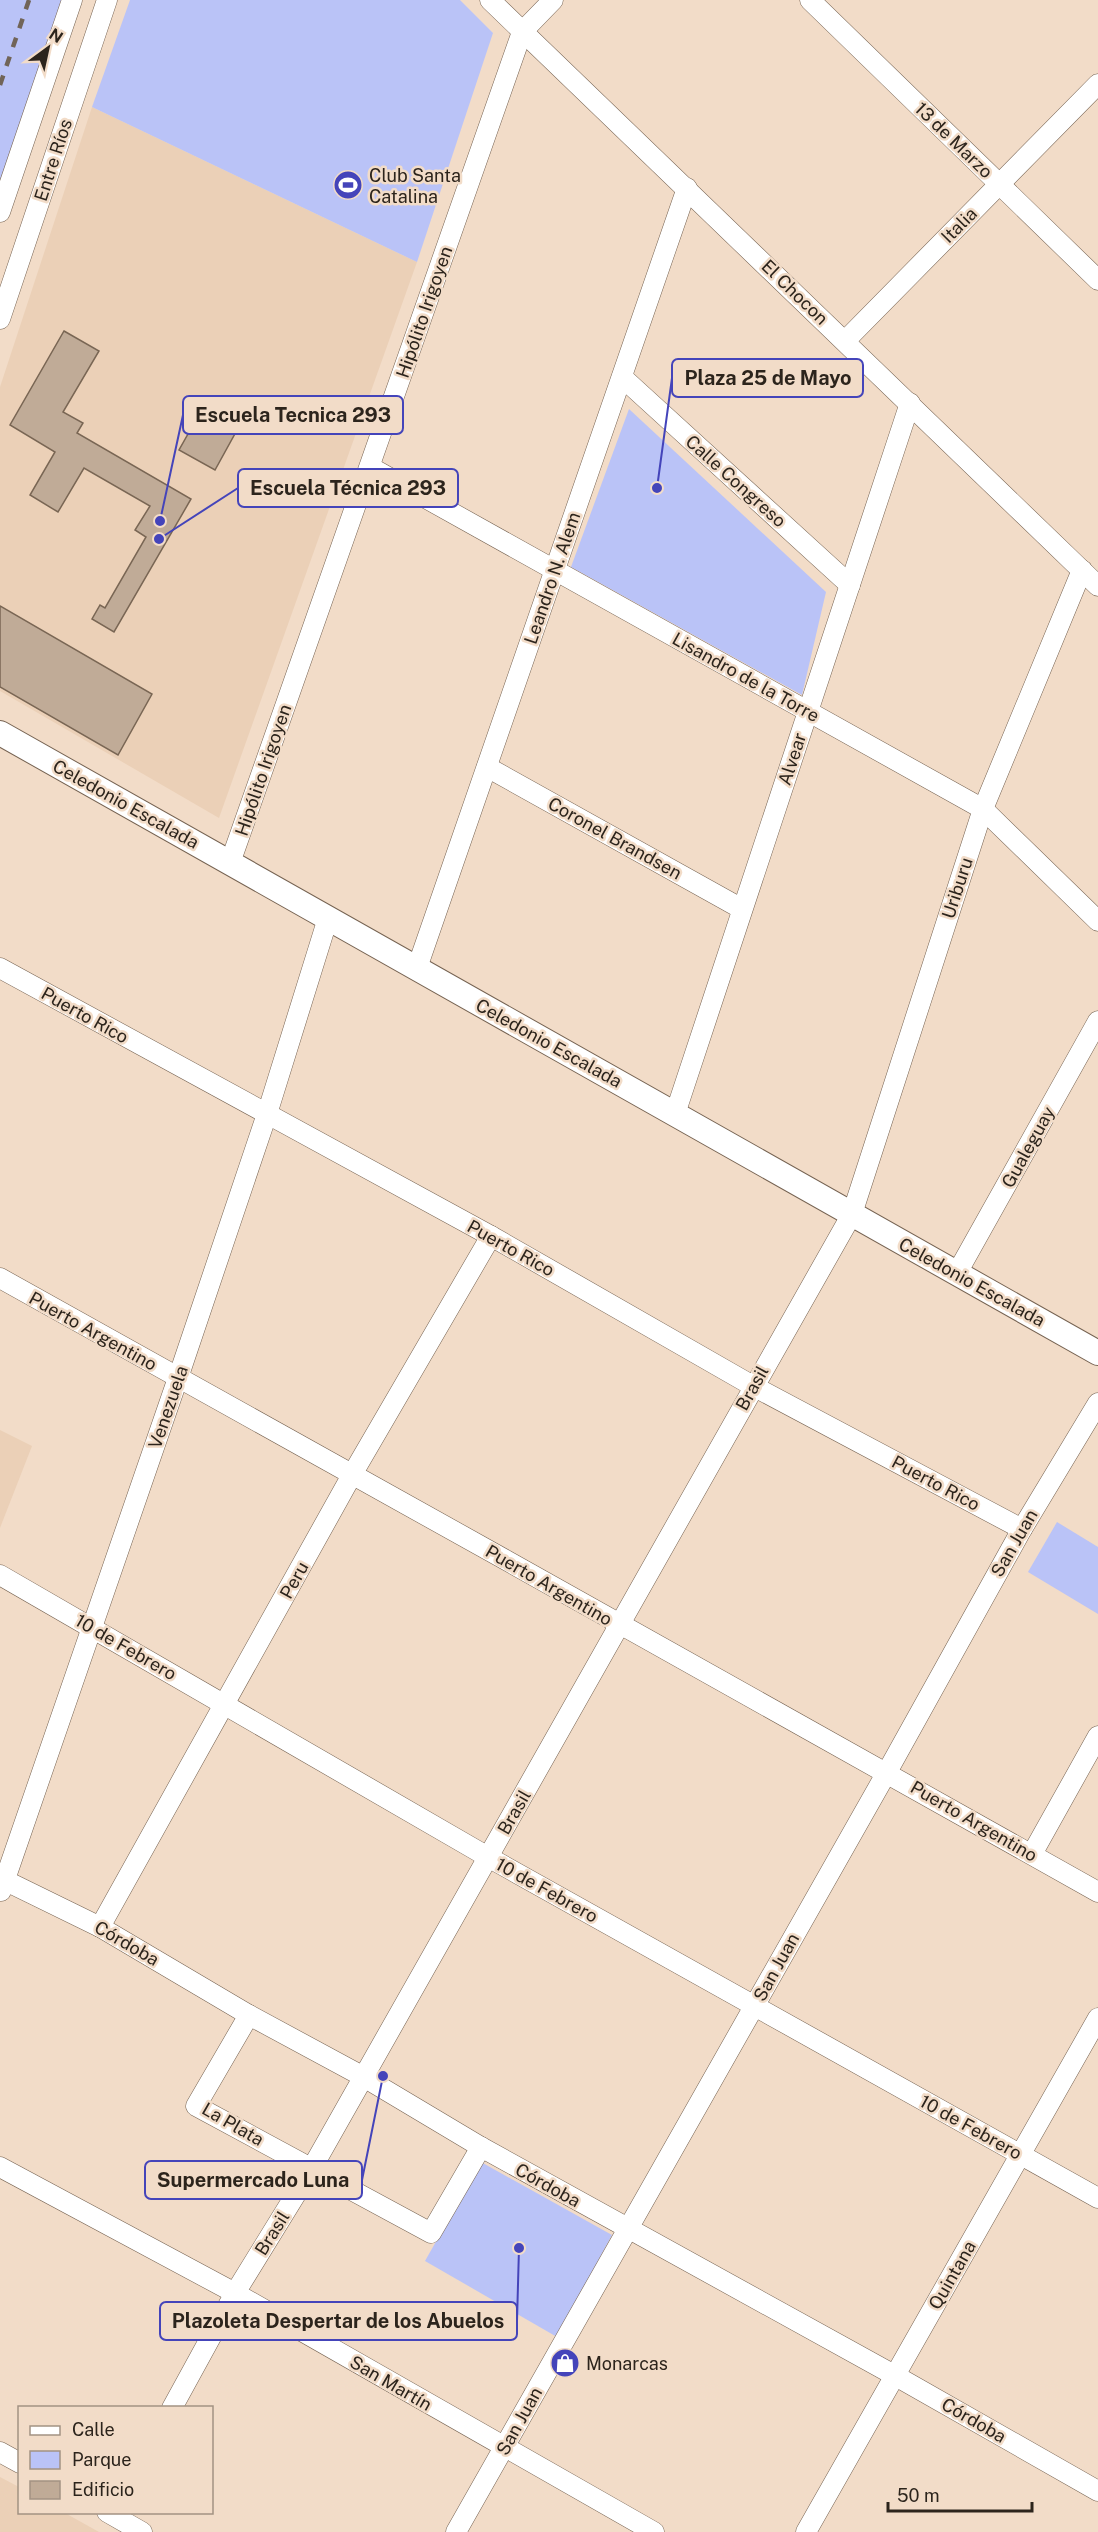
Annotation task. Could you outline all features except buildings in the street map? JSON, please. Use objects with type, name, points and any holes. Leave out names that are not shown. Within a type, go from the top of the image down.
[{"type":"main road","name":"Celedonio Escalada","points":[[0,733],[1098,1352]]},
{"type":"street","name":"Entre Ríos","points":[[0,212],[72,0]]},
{"type":"street","name":"Entre Ríos","points":[[0,319],[107,0]]},
{"type":"street","name":"El Chocon","points":[[490,0],[1098,586]]},
{"type":"street","points":[[522,32],[553,0]]},
{"type":"street","name":"13 de Marzo","points":[[810,0],[1098,280]]},
{"type":"street","name":"Hipólito Irigoyen","points":[[230,863],[522,32]]},
{"type":"street","points":[[49,68],[81,78]]},
{"type":"street","name":"Italia","points":[[845,341],[1098,84]]},
{"type":"street","name":"Leandro N. Alem","points":[[417,968],[687,188]]},
{"type":"street","name":"Calle Congreso","points":[[622,377],[850,585]]},
{"type":"street","name":"Alvear","points":[[675,1114],[910,404]]},
{"type":"street","name":"Lisandro de la Torre","points":[[370,467],[983,809],[1098,921]]},
{"type":"street","name":"Uriburu","points":[[852,1214],[983,809],[1082,570]]},
{"type":"street","name":"Coronel Brandsen","points":[[487,767],[742,909]]},
{"type":"street","name":"Venezuela","points":[[1,1883],[178,1378],[267,1114],[328,918]]},
{"type":"street","name":"Puerto Rico","points":[[0,968],[491,1236],[753,1386],[1022,1529]]},
{"type":"street","name":"Gualeguay","points":[[957,1274],[1098,1021]]},
{"type":"street","name":"Brasil","points":[[173,2406],[235,2293],[312,2168],[362,2076],[852,1214]]},
{"type":"street","name":"Peru","points":[[100,1927],[353,1473],[491,1236]]},
{"type":"street","name":"Puerto Argentino","points":[[0,1278],[353,1473],[1098,1892]]},
{"type":"street","name":"San Juan","points":[[456,2532],[887,1772],[1022,1529],[1098,1403]]},
{"type":"street","name":"10 de Febrero","points":[[0,1575],[488,1857],[1098,2198]]},
{"type":"street","points":[[1032,1854],[1098,1736]]},
{"type":"street","name":"Córdoba","points":[[1,1883],[100,1927],[249,2015],[362,2076],[626,2229],[894,2375],[1098,2491]]},
{"type":"street","name":"La Plata","points":[[249,2015],[196,2106],[431,2233],[481,2147]]},
{"type":"street","name":"Quintana","points":[[806,2532],[1098,2018]]},
{"type":"street","name":"San Martín","points":[[0,2167],[235,2293],[654,2532]]},
{"type":"street","points":[[0,2452],[18,2462]]},
{"type":"street","points":[[113,2514],[142,2532]]},
{"type":"shaded area","points":[[92,107],[417,262],[219,818],[0,691],[0,387]]},
{"type":"shaded area","points":[[0,1430],[32,1446],[0,1528]]},
{"type":"shaded area","points":[[0,2477],[18,2486],[18,2514],[67,2514],[99,2532],[0,2532]]},
{"type":"green space","points":[[0,0],[72,0],[0,212]]},
{"type":"green space","name":"Club Santa Catalina","points":[[130,0],[460,0],[493,33],[417,262],[92,107]]},
{"type":"green space","points":[[629,409],[826,592],[802,695],[571,567]]},
{"type":"green space","points":[[1057,1522],[1098,1547],[1098,1614],[1028,1572]]},
{"type":"green space","points":[[481,2162],[612,2235],[557,2337],[425,2261]]},
{"type":"railway","points":[[0,85],[29,0]]},
{"type":"place","name":"Club Santa Catalina","points":[[348,185]]},
{"type":"place","name":"Plaza 25 de Mayo","points":[[657,488]]},
{"type":"place","name":"Escuela Tecnica 293","points":[[160,521]]},
{"type":"place","name":"Escuela Técnica 293","points":[[159,539]]},
{"type":"place","name":"Supermercado Luna","points":[[383,2076]]},
{"type":"place","name":"Plazoleta Despertar de los Abuelos","points":[[519,2248]]},
{"type":"place","name":"Monarcas","points":[[565,2363]]}]
